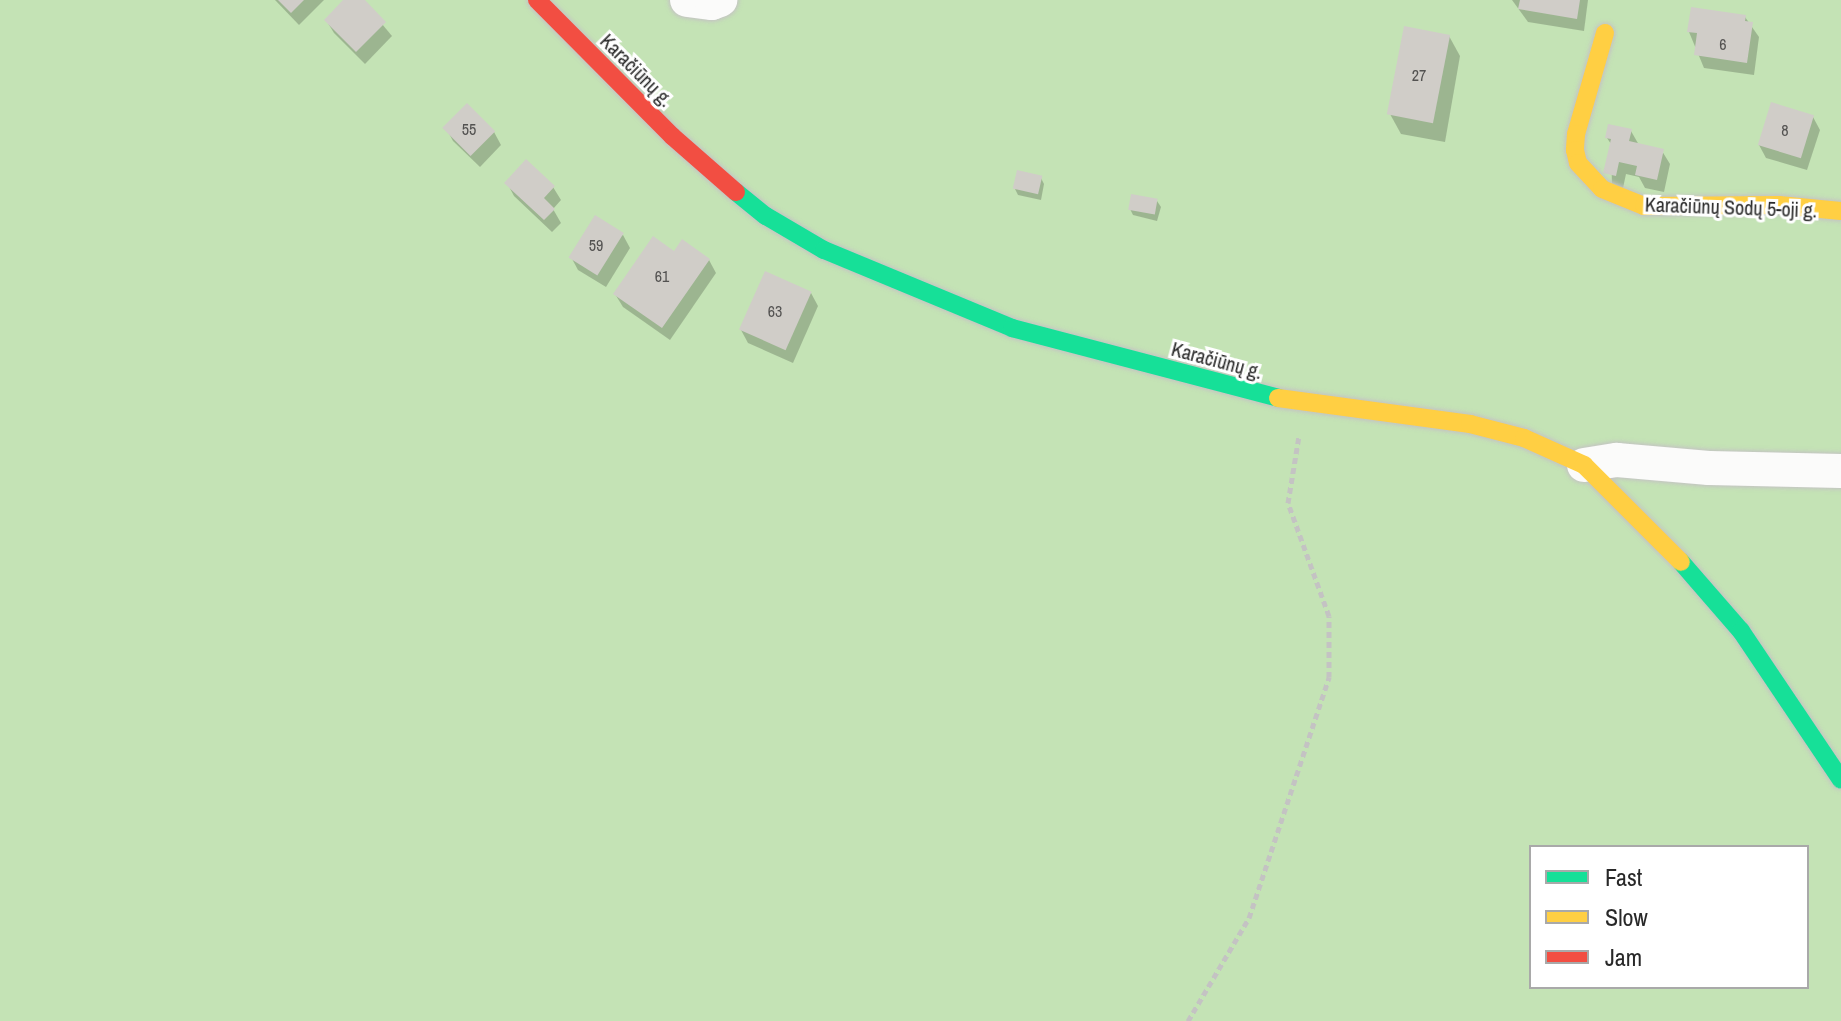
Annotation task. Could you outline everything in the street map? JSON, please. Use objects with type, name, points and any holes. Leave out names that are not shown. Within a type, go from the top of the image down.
[{"type":"street","name":"Karačiūnų g.","points":[[537,0],[672,136],[718,177],[766,216],[824,250],[1012,328],[1245,391],[1308,404],[1470,424],[1524,438],[1584,465],[1661,538],[1741,631],[1841,780]]},
{"type":"street","points":[[687,0],[712,3],[720,0]]},
{"type":"street","name":"Karačiūnų Sodų 5-oji g.","points":[[1605,33],[1576,134],[1575,150],[1578,163],[1602,189],[1620,199],[1644,206],[1779,205],[1841,211]]},
{"type":"street","points":[[1584,465],[1617,460],[1709,468],[1841,471]]},
{"type":"path","points":[[1188,1021],[1249,918],[1329,677],[1329,616],[1288,503],[1296,447],[1308,404]]},
{"type":"green space","points":[[0,0],[1841,0],[1841,1021],[0,1021]]},
{"type":"building","points":[[278,0],[304,0],[291,13]]},
{"type":"building","points":[[343,0],[365,0],[386,22],[356,52],[324,20]]},
{"type":"building","points":[[1520,0],[1580,0],[1577,19],[1518,9]]},
{"type":"building","points":[[1691,7],[1746,15],[1745,21],[1753,22],[1747,63],[1694,55],[1697,33],[1687,32]]},
{"type":"building","points":[[1404,26],[1450,35],[1433,123],[1387,114]]},
{"type":"building","points":[[1771,102],[1814,115],[1801,158],[1758,145]]},
{"type":"building","points":[[467,103],[495,131],[471,156],[442,128]]},
{"type":"building","points":[[1608,124],[1632,129],[1629,141],[1664,149],[1657,180],[1635,175],[1637,166],[1619,162],[1616,176],[1603,173],[1611,139],[1605,138]]},
{"type":"building","points":[[526,159],[555,186],[544,198],[555,209],[544,220],[504,183]]},
{"type":"building","points":[[1017,170],[1042,176],[1038,194],[1013,189]]},
{"type":"building","points":[[1131,194],[1158,199],[1155,214],[1128,210]]},
{"type":"building","points":[[595,215],[624,233],[597,275],[569,257]]},
{"type":"building","points":[[653,236],[674,251],[682,239],[710,259],[662,328],[613,294]]},
{"type":"building","points":[[765,271],[812,292],[786,350],[739,329]]},
{"type":"traffic: fast","points":[[736,192],[766,216],[824,250],[1012,328],[1278,398]]},
{"type":"traffic: fast","points":[[1681,562],[1741,631],[1841,780]]},
{"type":"traffic: slow","points":[[1605,33],[1576,134],[1575,150],[1578,163],[1602,189],[1644,206],[1779,205],[1841,211]]},
{"type":"traffic: slow","points":[[1278,398],[1470,424],[1524,438],[1584,465],[1681,562]]},
{"type":"traffic: jam","points":[[537,0],[672,136],[736,192]]}]
